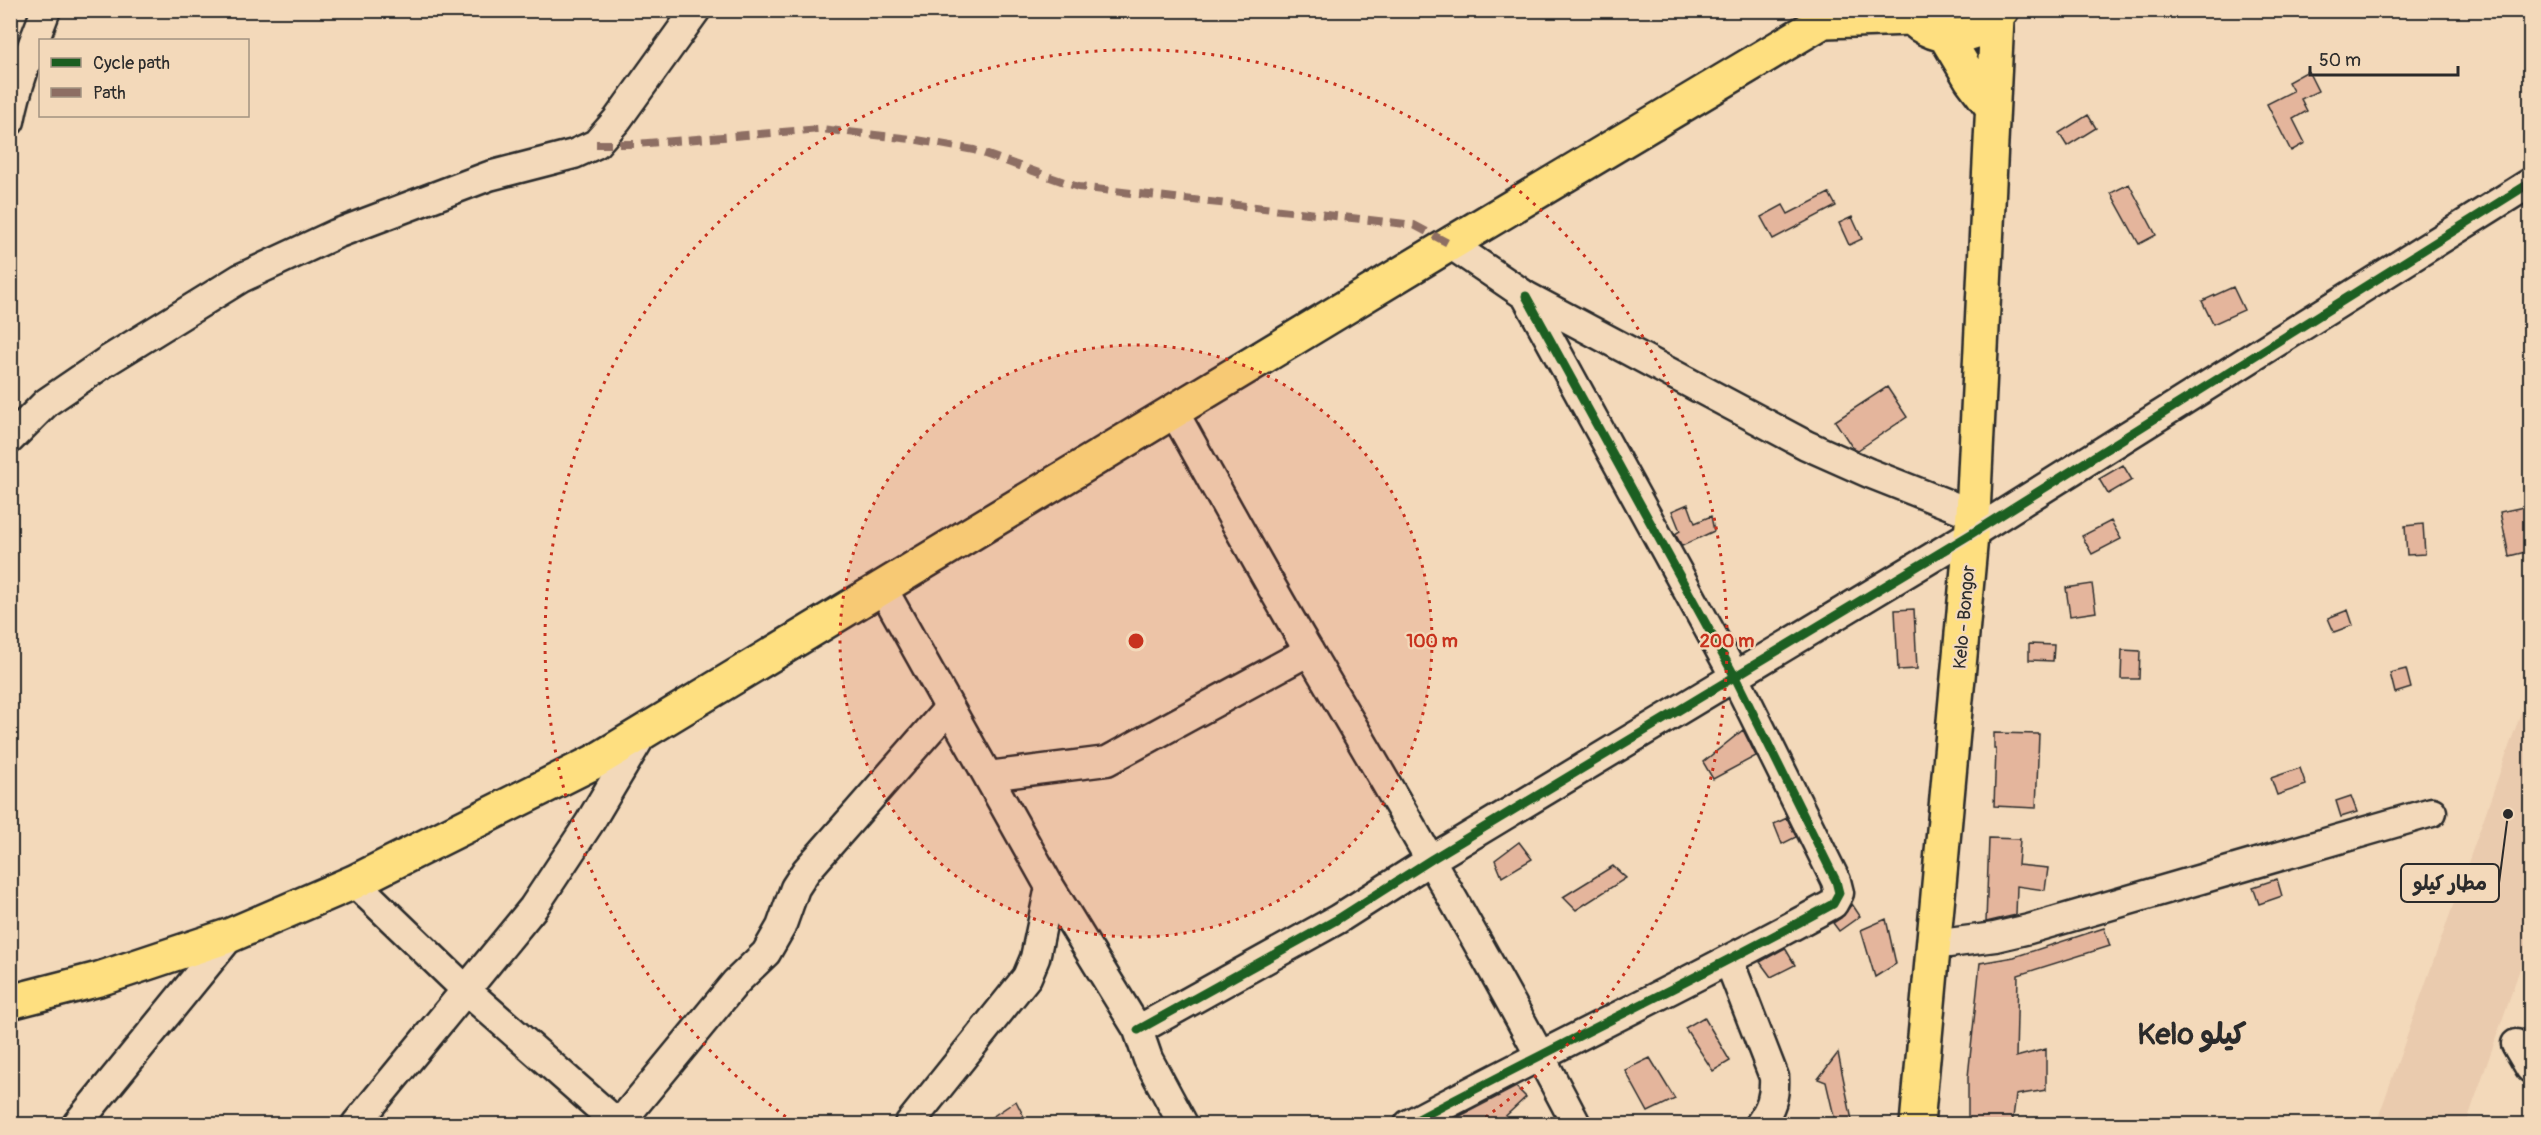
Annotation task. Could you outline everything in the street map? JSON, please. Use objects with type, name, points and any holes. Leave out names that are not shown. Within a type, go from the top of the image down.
[{"type":"highway","points":[[10,1002],[99,979],[231,935],[354,882],[594,762],[1450,244],[1834,16],[1907,14],[1926,30],[1946,37],[1965,36],[1982,29],[1999,14]]},
{"type":"highway","name":"Kelo - Bongor","points":[[1917,1125],[1972,524],[1992,107],[1999,14]]},
{"type":"highway","points":[[1946,37],[1971,79],[1992,107]]},
{"type":"street","points":[[10,121],[28,55],[46,10]]},
{"type":"street","points":[[10,439],[47,402],[117,355],[241,278],[336,234],[467,184],[574,154],[596,144],[617,120],[690,12]]},
{"type":"street","points":[[1138,1030],[1319,930],[1432,859],[1735,677],[1972,524],[2530,183]]},
{"type":"street","points":[[1450,244],[1526,296],[1806,445],[1972,524]]},
{"type":"street","points":[[1409,1125],[1540,1054],[1729,961],[1833,904],[1839,893],[1836,881],[1735,677],[1526,296]]},
{"type":"street","points":[[1174,412],[1309,651],[1432,859],[1540,1054],[1576,1125]]},
{"type":"street","points":[[883,589],[1050,887],[1138,1030],[1174,1119]]},
{"type":"street","points":[[988,776],[1107,761],[1309,651]]},
{"type":"street","points":[[354,882],[467,991],[619,1125],[736,982],[766,953],[781,927],[795,888],[806,871],[949,708]]},
{"type":"street","points":[[356,1125],[533,908],[590,822],[643,733]]},
{"type":"street","points":[[1934,945],[1995,937],[2029,929],[2432,812]]},
{"type":"street","points":[[909,1125],[1027,977],[1035,958],[1050,887]]},
{"type":"street","points":[[77,1125],[231,935]]},
{"type":"street","points":[[1729,961],[1774,1077],[1775,1095],[1760,1125]]},
{"type":"street","points":[[2516,1044],[2530,1068]]},
{"type":"shaded area","points":[[2530,687],[2530,940],[2466,1124],[2376,1124]]},
{"type":"building","points":[[2308,71],[2318,91],[2301,99],[2307,111],[2293,119],[2305,143],[2291,151],[2267,104],[2293,91],[2288,82]]},
{"type":"building","points":[[2088,115],[2096,128],[2067,146],[2059,133]]},
{"type":"building","points":[[2129,184],[2156,235],[2139,244],[2111,193]]},
{"type":"building","points":[[1829,193],[1836,206],[1773,239],[1761,217],[1783,205],[1788,214]]},
{"type":"building","points":[[1852,217],[1862,239],[1849,245],[1839,223]]},
{"type":"building","points":[[2233,287],[2244,310],[2213,324],[2202,301]]},
{"type":"building","points":[[1887,387],[1907,417],[1858,450],[1852,447],[1835,421]]},
{"type":"building","points":[[2123,465],[2132,480],[2108,494],[2099,479]]},
{"type":"building","points":[[1688,504],[1695,523],[1711,516],[1714,531],[1682,546],[1675,534],[1680,531],[1672,511]]},
{"type":"building","points":[[2524,507],[2526,519],[2530,518],[2530,551],[2509,556],[2500,512]]},
{"type":"building","points":[[2111,521],[2121,539],[2092,554],[2082,536]]},
{"type":"building","points":[[2423,524],[2425,554],[2407,555],[2405,526]]},
{"type":"building","points":[[2092,584],[2096,612],[2070,616],[2066,588]]},
{"type":"building","points":[[1914,609],[1917,669],[1898,670],[1895,610]]},
{"type":"building","points":[[2348,610],[2353,625],[2334,632],[2328,618]]},
{"type":"building","points":[[2029,644],[2054,645],[2053,661],[2029,660]]},
{"type":"building","points":[[2122,650],[2140,651],[2139,679],[2121,679]]},
{"type":"building","points":[[2406,669],[2411,688],[2395,693],[2390,673]]},
{"type":"building","points":[[1743,730],[1756,756],[1713,779],[1703,762]]},
{"type":"building","points":[[1994,733],[2039,734],[2036,808],[1994,806],[1996,749],[1994,749]]},
{"type":"building","points":[[2300,768],[2306,785],[2277,795],[2271,778]]},
{"type":"building","points":[[2351,796],[2357,812],[2341,817],[2336,801]]},
{"type":"building","points":[[1787,818],[1796,837],[1782,844],[1774,824]]},
{"type":"building","points":[[1989,838],[2020,839],[2018,865],[2048,868],[2045,890],[2017,886],[2016,915],[1986,922]]},
{"type":"building","points":[[1519,842],[1532,859],[1502,877],[1495,860]]},
{"type":"building","points":[[1613,866],[1626,878],[1576,910],[1563,897]]},
{"type":"building","points":[[2277,879],[2282,896],[2259,904],[2253,887]]},
{"type":"building","points":[[1852,904],[1860,916],[1839,931],[1833,923],[1841,918]]},
{"type":"building","points":[[1886,919],[1896,964],[1875,977],[1861,930]]},
{"type":"building","points":[[2104,928],[2110,946],[2018,975],[2016,1057],[2046,1049],[2046,1090],[2016,1095],[2012,1125],[1968,1125],[1968,1077],[1980,963],[2014,957]]},
{"type":"building","points":[[1785,948],[1795,965],[1771,977],[1760,962]]},
{"type":"building","points":[[1704,1017],[1730,1061],[1713,1071],[1685,1028]]},
{"type":"building","points":[[1838,1053],[1853,1125],[1836,1125],[1826,1082],[1818,1079]]},
{"type":"building","points":[[1650,1058],[1675,1099],[1648,1112],[1625,1070]]},
{"type":"building","points":[[1516,1087],[1526,1097],[1496,1125],[1443,1125]]},
{"type":"building","points":[[1016,1101],[1024,1117],[1009,1125],[980,1125]]},
{"type":"marked path","points":[[596,144],[636,144],[820,129],[912,139],[974,150],[1078,187],[1414,225],[1450,244]]},
{"type":"cycle path","points":[[1138,1030],[1338,919],[1432,859],[1971,534],[2530,183]]},
{"type":"cycle path","points":[[1409,1124],[1833,904],[1839,893],[1836,881],[1735,677],[1526,296]]},
{"type":"place","name":"مطار كيلو","points":[[2508,814]]},
{"type":"district","name":"Kelo كيلو","points":[[2192,1034]]}]
